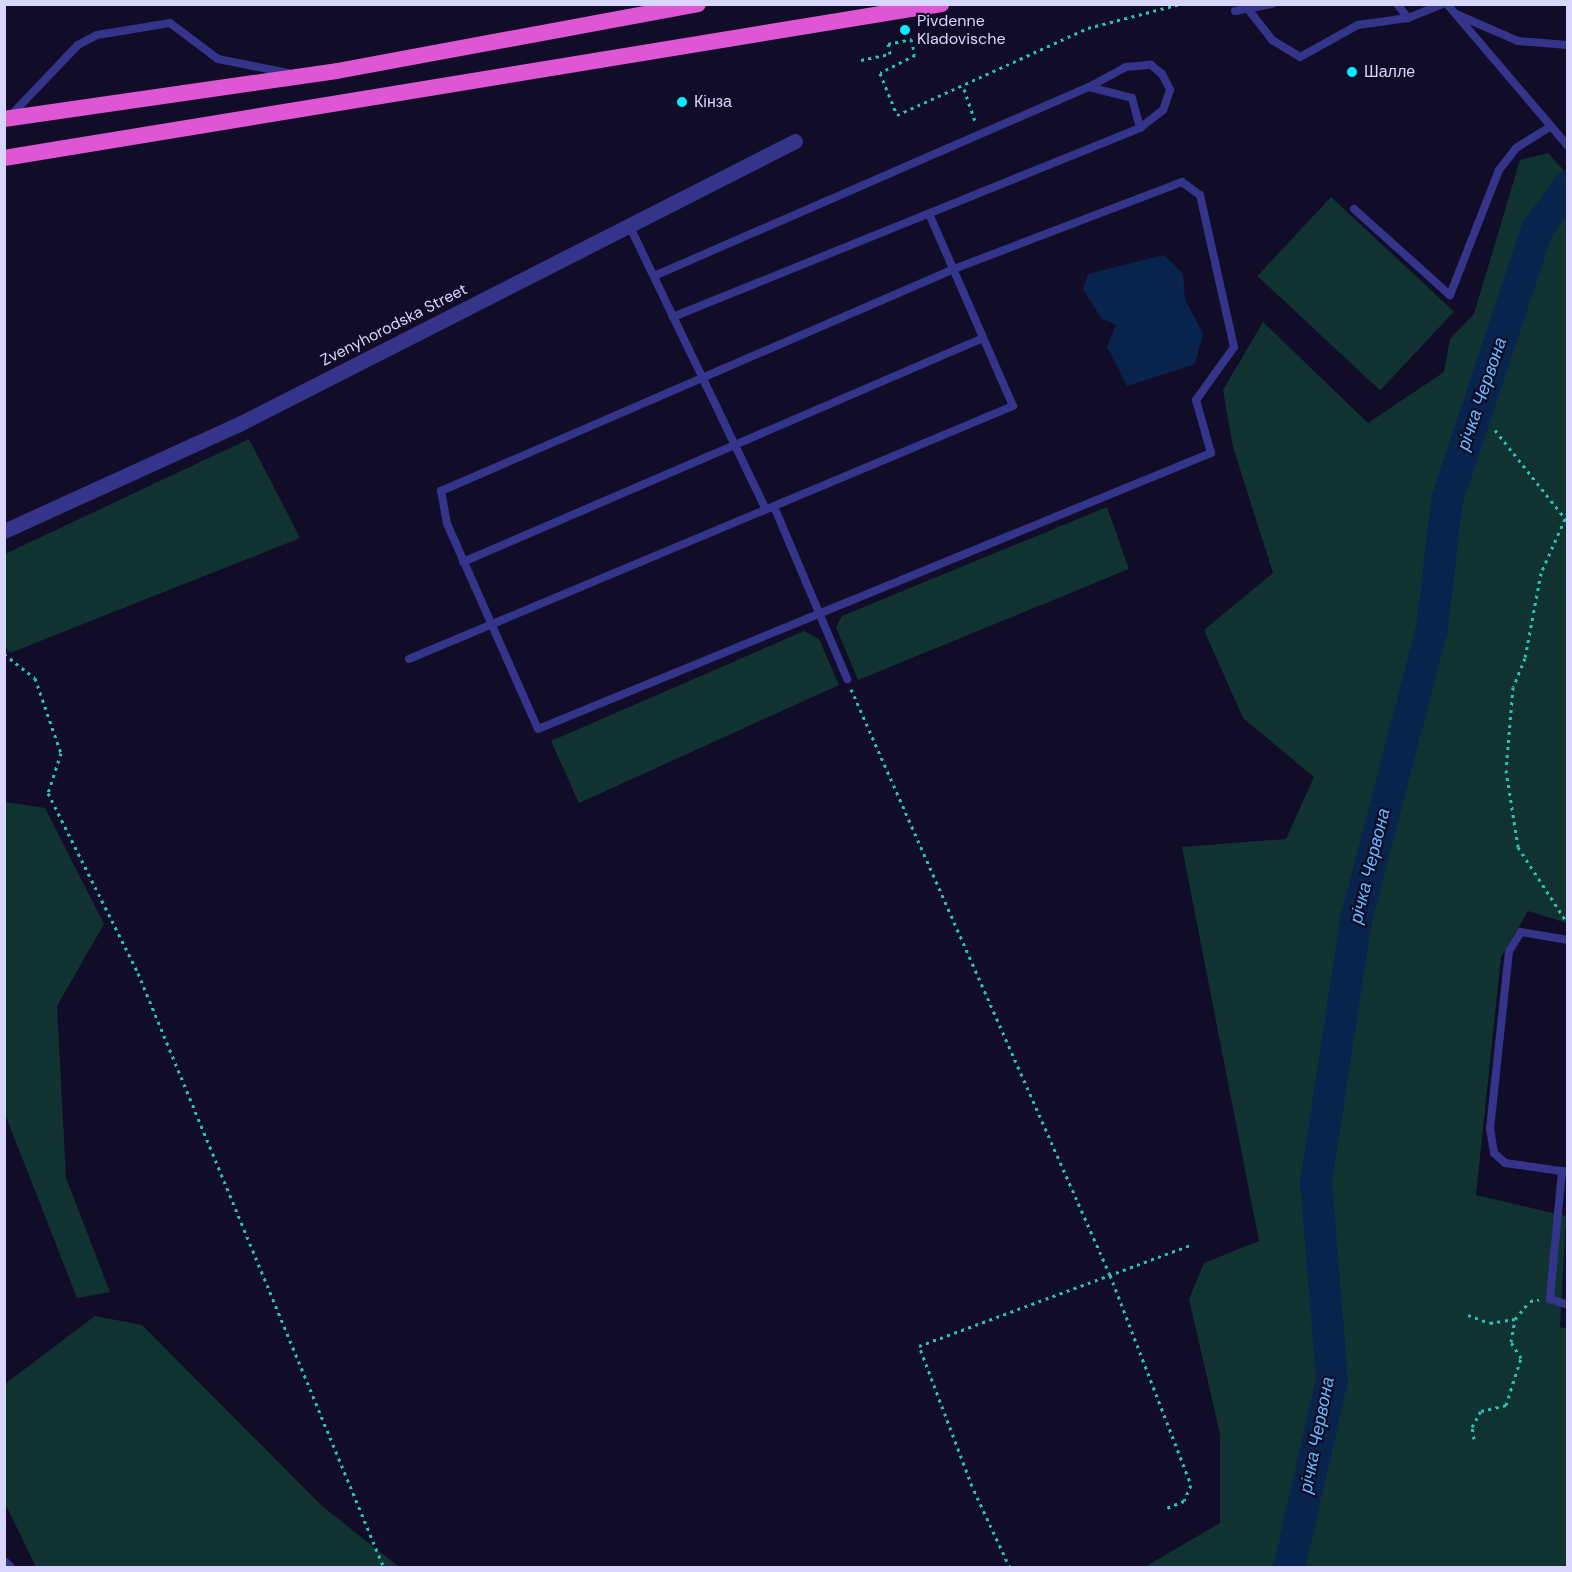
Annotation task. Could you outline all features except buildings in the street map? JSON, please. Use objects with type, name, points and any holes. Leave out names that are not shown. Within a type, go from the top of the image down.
[{"type":"highway","points":[[6,119],[308,76],[645,10],[698,4]]},
{"type":"highway","points":[[4,158],[941,4]]},
{"type":"street","name":"Zvenyhorodska Street","points":[[4,531],[237,425],[795,141]]},
{"type":"lane","points":[[1235,11],[1272,4]]},
{"type":"lane","points":[[1397,4],[1408,18]]},
{"type":"lane","points":[[1248,9],[1272,40],[1300,57],[1358,25],[1408,18],[1442,4]]},
{"type":"lane","points":[[1447,4],[1568,146]]},
{"type":"lane","points":[[1454,13],[1518,41],[1568,45]]},
{"type":"lane","points":[[6,119],[78,45],[97,35],[171,23],[218,59],[308,76]]},
{"type":"lane","points":[[654,276],[1089,87],[1126,67],[1151,65],[1162,74],[1170,90],[1163,110],[1140,128],[674,317]]},
{"type":"lane","points":[[1089,87],[1132,98],[1140,128]]},
{"type":"lane","points":[[1354,209],[1450,295],[1498,170],[1516,148],[1550,127]]},
{"type":"lane","points":[[1182,182],[1200,195],[1234,347],[1196,400],[1211,453],[818,611],[538,729],[447,524],[441,491],[954,269],[1182,182]]},
{"type":"lane","points":[[409,659],[765,508],[775,510],[1012,406],[929,214]]},
{"type":"lane","points":[[629,225],[765,508]]},
{"type":"lane","points":[[463,561],[983,338]]},
{"type":"lane","points":[[775,510],[847,679]]},
{"type":"lane","points":[[1568,940],[1521,932],[1509,951],[1490,1128],[1498,1159],[1565,1171],[1550,1299],[1568,1305]]},
{"type":"path","points":[[861,60],[890,54],[888,44],[911,39],[915,55],[880,73],[897,115],[964,88],[1088,28],[1180,4]]},
{"type":"path","points":[[964,88],[980,134]]},
{"type":"path","points":[[1495,430],[1566,520]]},
{"type":"path","points":[[1568,512],[1541,573],[1525,658],[1513,687],[1506,770],[1518,847],[1568,924]]},
{"type":"path","points":[[4,654],[35,678],[61,753],[48,793],[138,973],[384,1568]]},
{"type":"path","points":[[847,679],[1110,1275],[1191,1485],[1184,1501],[1167,1508]]},
{"type":"path","points":[[1010,1568],[919,1346],[1191,1245]]},
{"type":"path","points":[[1474,1439],[1472,1427],[1481,1411],[1506,1405],[1521,1358],[1511,1342],[1515,1319],[1530,1301],[1550,1299]]},
{"type":"path","points":[[1468,1315],[1490,1323],[1515,1319]]},
{"type":"green space","points":[[1548,153],[1568,175],[1567,923],[1528,911],[1501,957],[1476,1195],[1566,1216],[1560,1327],[1568,1329],[1567,1567],[1143,1568],[1220,1523],[1220,1434],[1189,1299],[1204,1263],[1259,1241],[1182,847],[1286,839],[1314,777],[1243,718],[1204,630],[1273,573],[1233,447],[1223,390],[1263,322],[1368,423],[1444,372],[1450,339],[1474,314],[1520,160]]},
{"type":"green space","points":[[1331,197],[1454,312],[1380,391],[1257,276]]},
{"type":"green space","points":[[249,439],[300,538],[10,653],[5,646],[5,554]]},
{"type":"green space","points":[[1107,507],[1129,569],[858,680],[836,627],[842,616]]},
{"type":"green space","points":[[804,631],[819,639],[839,685],[579,803],[551,741]]},
{"type":"green space","points":[[5,802],[45,808],[104,924],[57,1006],[66,1178],[110,1292],[77,1298],[5,1114]]},
{"type":"green space","points":[[95,1316],[142,1325],[322,1506],[399,1567],[36,1567],[5,1503],[5,1384]]},
{"type":"water","points":[[1164,255],[1183,274],[1185,299],[1203,334],[1195,364],[1127,386],[1107,347],[1116,325],[1102,319],[1083,289],[1088,274]]},
{"type":"waterway","name":"річка Червона","points":[[1289,1568],[1332,1380],[1316,1182],[1356,920],[1432,628],[1447,500],[1537,230],[1568,187]]},
{"type":"place","name":"Pivdenne Kladovische","points":[[905,30]]},
{"type":"place","name":"Шалле","points":[[1352,72]]},
{"type":"place","name":"Кінза","points":[[682,102]]}]
